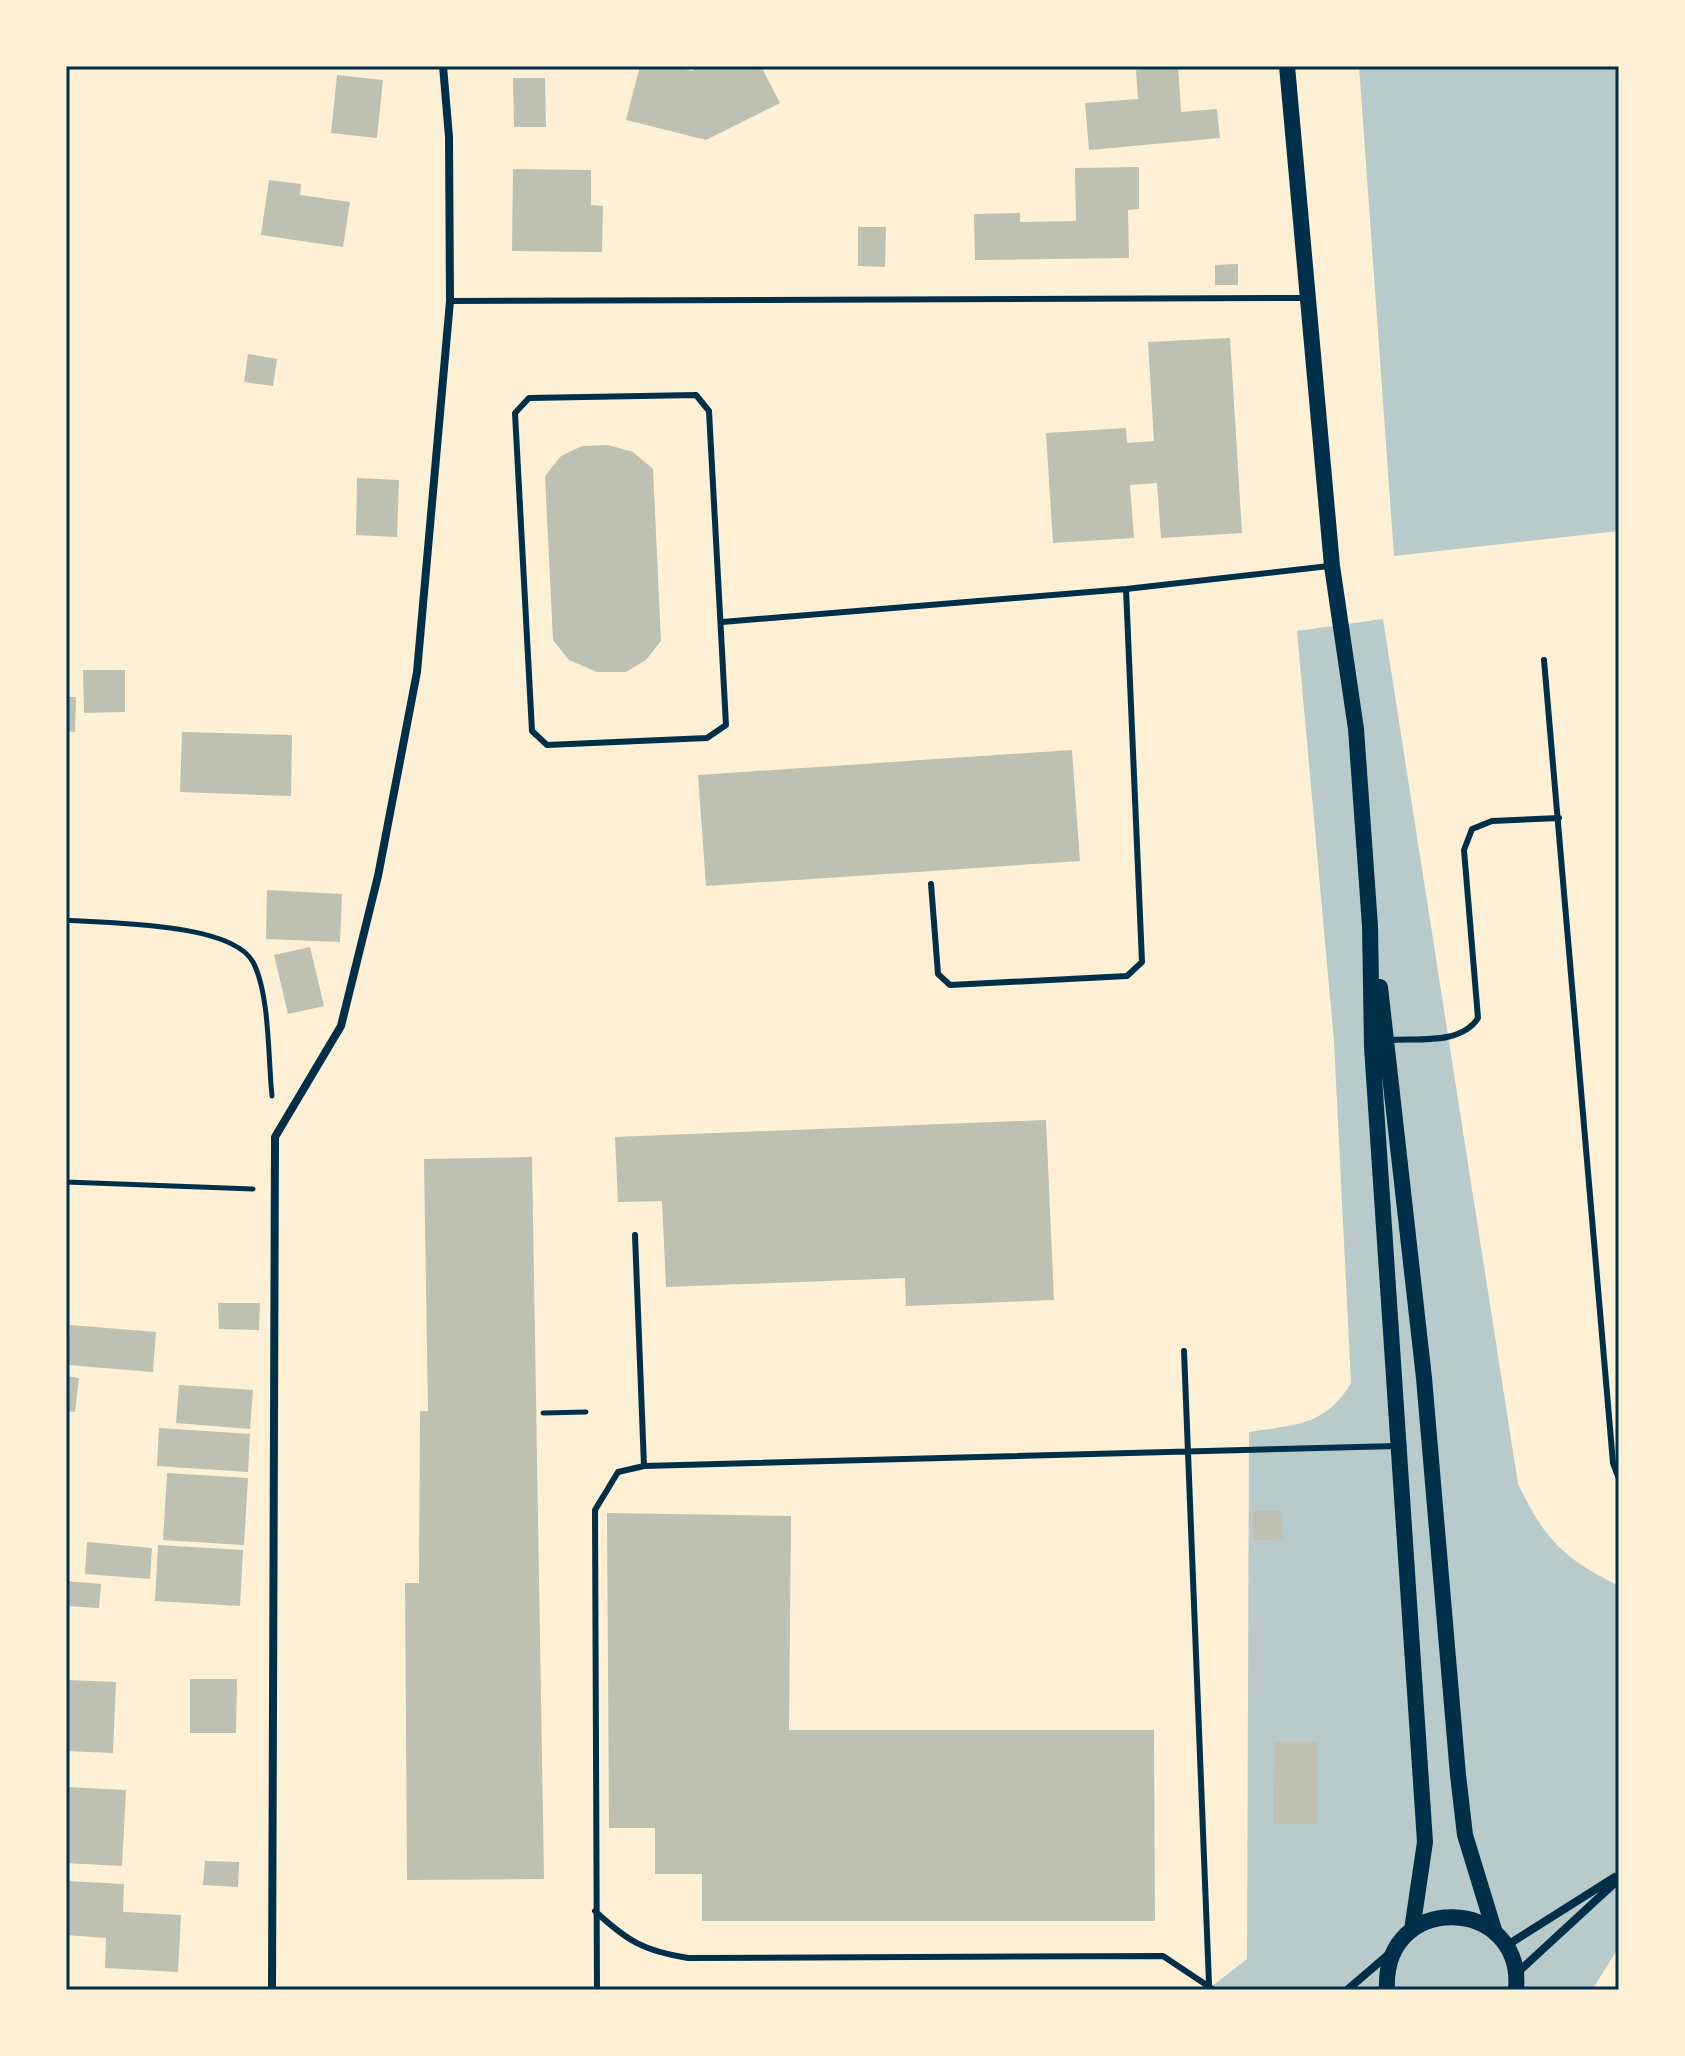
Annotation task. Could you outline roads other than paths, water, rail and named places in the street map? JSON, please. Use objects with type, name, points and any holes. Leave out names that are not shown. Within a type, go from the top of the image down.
[{"type":"main road","points":[[1287,66],[1332,566],[1356,729],[1370,926],[1372,1047],[1425,1842],[1412,1930]]},
{"type":"main road","points":[[1370,926],[1388,1040],[1424,1378],[1465,1835],[1516,1982]]},
{"type":"main road","points":[[1387,1990],[1387,1969],[1395,1948],[1412,1930],[1431,1920],[1453,1916],[1476,1921],[1500,1939]]},
{"type":"street","points":[[272,1990],[275,1137],[341,1026],[378,876],[417,672],[450,301],[449,137],[443,66]]},
{"type":"street","points":[[1500,1939],[1619,1877]]},
{"type":"street","points":[[1516,1982],[1619,1877]]},
{"type":"street","points":[[1347,1990],[1395,1948]]},
{"type":"lane","points":[[450,301],[1309,298]]},
{"type":"lane","points":[[696,395],[709,411],[722,622],[726,725],[707,738],[547,745],[532,731],[515,413],[529,398],[696,395]]},
{"type":"lane","points":[[722,622],[1126,589],[1332,566]]},
{"type":"lane","points":[[931,884],[938,974],[950,985],[1127,976],[1142,962],[1126,589]]},
{"type":"lane","points":[[1544,660],[1613,1463],[1619,1479]]},
{"type":"lane","points":[[1388,1040],[1452,1036],[1464,1032],[1478,1018],[1464,850],[1472,829],[1492,821],[1559,818]]},
{"type":"lane","points":[[635,1235],[644,1466]]},
{"type":"lane","points":[[1184,1351],[1211,1987]]},
{"type":"lane","points":[[597,1990],[595,1510],[618,1472],[644,1466],[1188,1454],[1397,1446]]},
{"type":"lane","points":[[595,1911],[625,1939],[652,1952],[688,1958],[1163,1956],[1211,1987]]}]
